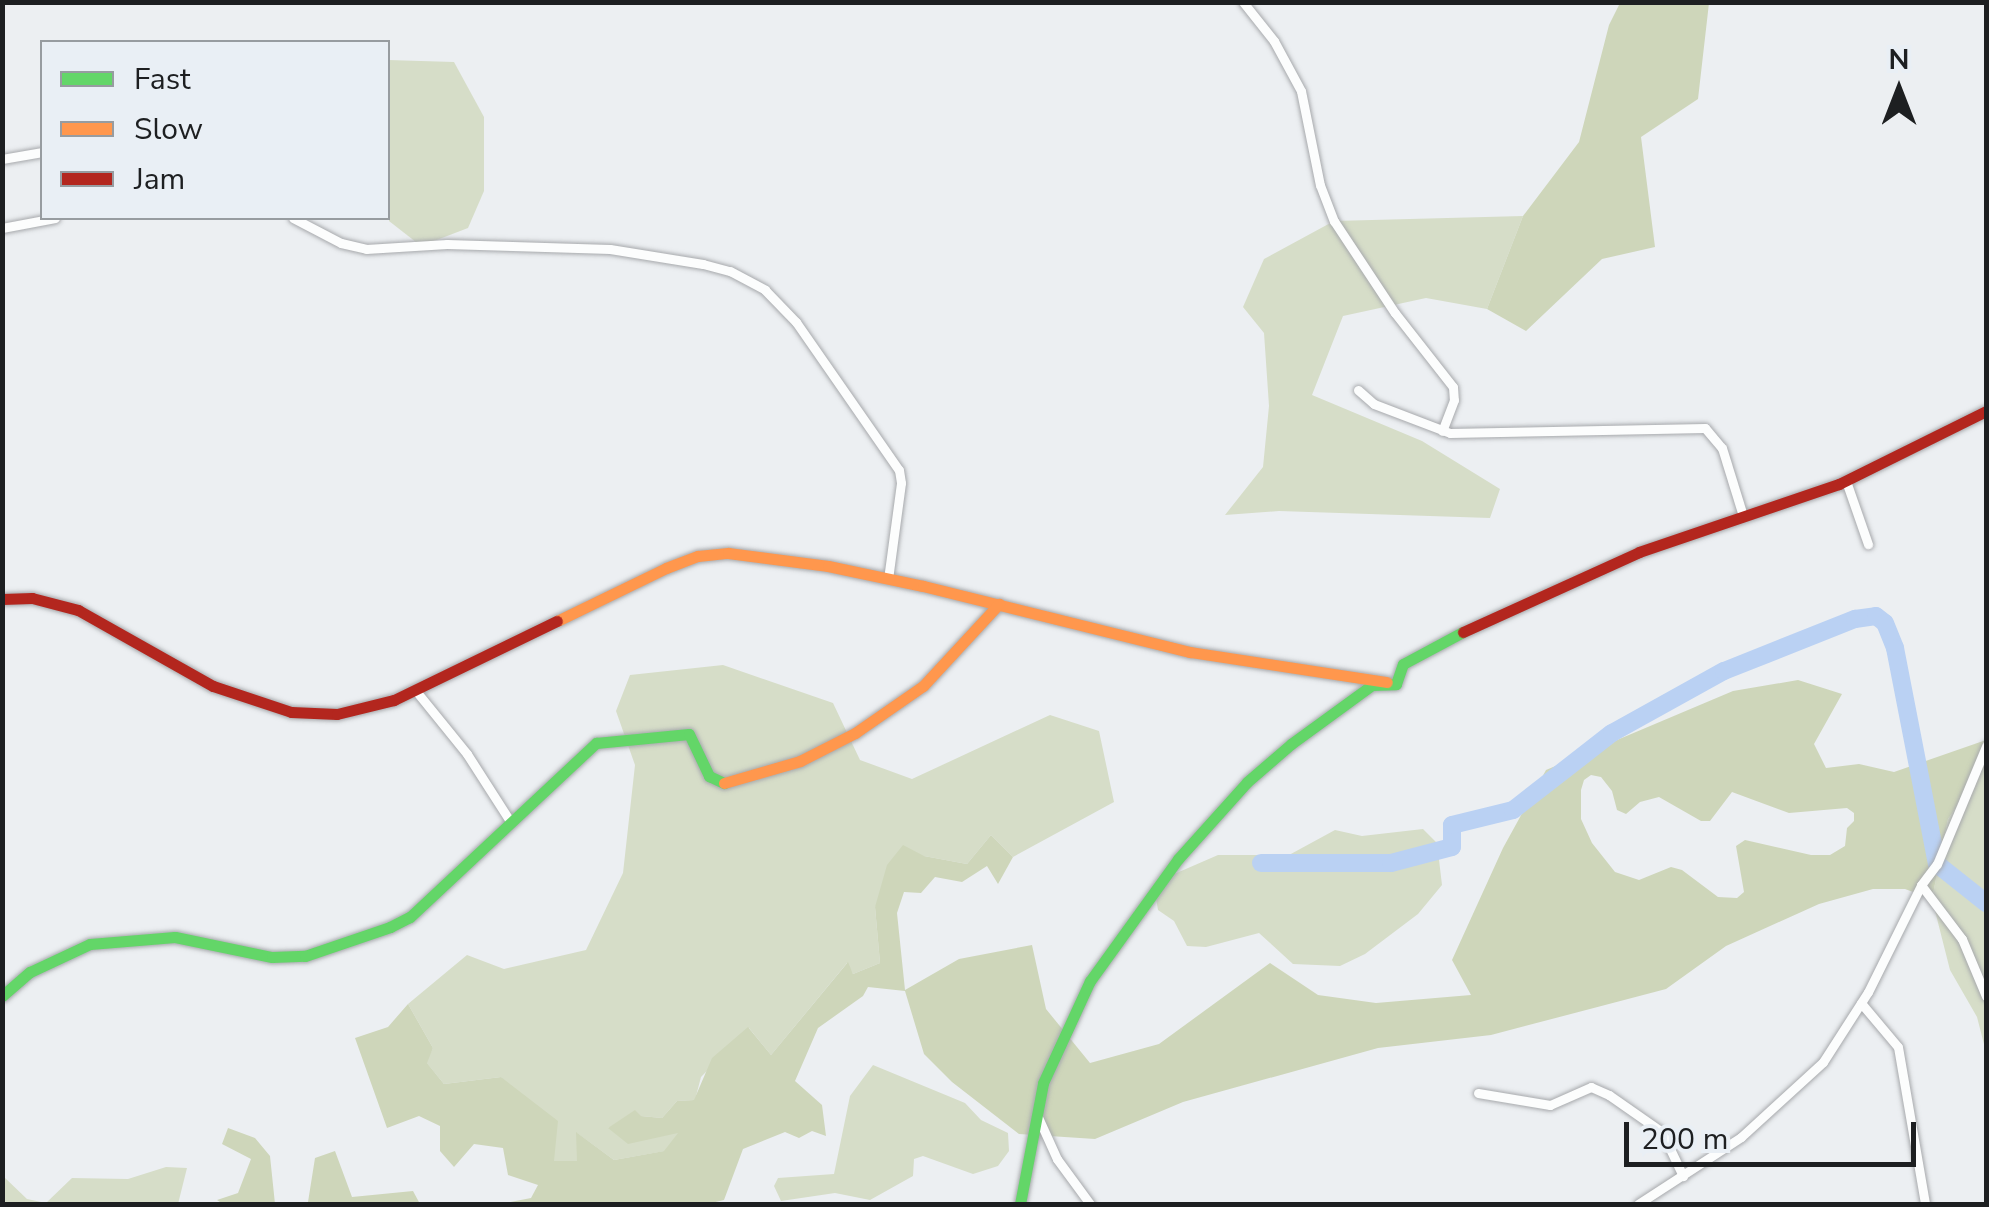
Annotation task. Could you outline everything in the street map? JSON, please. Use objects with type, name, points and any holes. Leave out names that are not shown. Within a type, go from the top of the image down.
[{"type":"street","points":[[1243,2],[1288,61],[1300,92],[1320,185],[1334,221],[1453,388],[1454,400],[1442,431]]},
{"type":"street","points":[[2,159],[40,152]]},
{"type":"street","points":[[2,228],[44,220]]},
{"type":"street","points":[[297,220],[342,244],[366,249],[447,244],[654,254],[730,272],[774,295],[899,470],[901,483],[888,578]]},
{"type":"street","points":[[1358,390],[1374,404],[1442,431],[1704,428],[1722,448],[1743,516]]},
{"type":"street","points":[[1396,684],[1403,664],[1498,613],[1588,572],[1846,481],[1986,411]]},
{"type":"street","points":[[1846,481],[1868,544]]},
{"type":"street","points":[[2,599],[32,598],[78,610],[213,686],[291,712],[337,714],[416,691],[576,610],[698,556],[740,554],[888,578],[1190,652],[1396,684]]},
{"type":"street","points":[[2,996],[30,972],[90,944],[176,937],[272,957],[328,950],[410,917],[600,741],[689,734],[709,776],[726,784],[800,761],[855,733],[922,686],[1000,604]]},
{"type":"street","points":[[1020,1204],[1036,1114],[1051,1058],[1076,1005],[1172,867],[1248,782],[1291,744],[1372,686],[1396,684]]},
{"type":"street","points":[[416,691],[467,754],[510,821]]},
{"type":"street","points":[[1638,1204],[1683,1176],[1790,1097],[1823,1062],[1861,1003],[1921,885],[1938,864],[1986,746]]},
{"type":"street","points":[[1921,885],[1962,939],[1986,996]]},
{"type":"street","points":[[1861,1003],[1898,1047],[1924,1204]]},
{"type":"street","points":[[1478,1093],[1550,1104],[1591,1087],[1609,1094],[1662,1132],[1683,1176]]},
{"type":"street","points":[[1036,1114],[1057,1159],[1090,1204]]},
{"type":"green space","points":[[1620,3],[1709,3],[1698,99],[1641,137],[1655,247],[1602,259],[1526,331],[1487,309],[1523,216],[1579,142],[1609,25]]},
{"type":"green space","points":[[390,60],[454,62],[484,117],[484,191],[468,228],[421,246],[389,221]]},
{"type":"green space","points":[[1523,216],[1487,309],[1426,298],[1343,316],[1312,395],[1422,441],[1500,489],[1490,518],[1279,511],[1225,515],[1263,467],[1269,406],[1264,333],[1243,307],[1264,259],[1334,221]]},
{"type":"green space","points":[[723,665],[833,703],[860,760],[912,779],[1050,715],[1099,731],[1114,802],[1013,857],[991,835],[967,864],[924,856],[875,907],[880,963],[853,974],[847,963],[771,1055],[749,1028],[701,1077],[695,1100],[677,1101],[662,1118],[641,1116],[608,1128],[680,1132],[665,1151],[614,1160],[577,1133],[577,1162],[554,1161],[501,1077],[444,1084],[426,1062],[433,1048],[408,1004],[467,955],[504,969],[586,950],[623,873],[635,765],[616,711],[630,675]]},
{"type":"green space","points":[[1798,680],[1842,694],[1814,744],[1826,768],[1859,764],[1894,772],[1986,740],[1986,766],[1948,819],[1932,899],[1905,889],[1873,889],[1819,904],[1726,946],[1666,989],[1491,1035],[1378,1048],[1183,1102],[1095,1139],[1019,1134],[952,1082],[924,1054],[905,991],[868,987],[863,996],[818,1028],[795,1081],[822,1105],[826,1136],[812,1131],[799,1138],[785,1132],[743,1149],[724,1200],[707,1204],[501,1204],[531,1198],[538,1185],[508,1175],[503,1148],[474,1144],[454,1167],[440,1151],[440,1126],[419,1116],[387,1128],[355,1038],[388,1027],[408,1004],[433,1048],[427,1063],[444,1084],[501,1077],[558,1121],[554,1161],[577,1161],[576,1132],[614,1160],[664,1151],[678,1133],[628,1144],[608,1128],[635,1110],[641,1116],[662,1118],[677,1101],[694,1100],[712,1058],[748,1027],[771,1055],[848,962],[853,974],[880,963],[875,907],[887,865],[903,845],[924,856],[967,864],[991,835],[1013,857],[998,884],[987,866],[962,882],[935,877],[921,893],[904,892],[897,913],[905,990],[959,959],[1032,945],[1046,1009],[1090,1063],[1159,1044],[1270,963],[1318,995],[1376,1003],[1471,995],[1452,960],[1503,848],[1546,770],[1733,691]],"holes":[[[1591,775],[1601,777],[1612,791],[1617,810],[1626,814],[1640,802],[1659,797],[1701,821],[1710,821],[1732,792],[1789,813],[1847,808],[1854,813],[1854,821],[1847,828],[1845,846],[1830,855],[1811,855],[1745,840],[1736,846],[1744,892],[1737,898],[1718,897],[1682,870],[1671,867],[1639,880],[1615,872],[1592,843],[1581,819],[1584,780]]]},
{"type":"green space","points":[[1986,766],[1986,1052],[1977,1017],[1950,970],[1932,899],[1948,819]]},
{"type":"green space","points":[[1423,829],[1437,843],[1442,885],[1418,914],[1365,954],[1340,966],[1293,964],[1259,933],[1206,947],[1187,946],[1174,921],[1158,910],[1156,898],[1172,875],[1218,855],[1289,855],[1335,830],[1362,836]]},
{"type":"green space","points":[[873,1065],[965,1103],[981,1120],[1008,1133],[1009,1151],[998,1166],[973,1174],[923,1156],[914,1159],[913,1176],[870,1200],[835,1193],[781,1201],[774,1186],[778,1178],[834,1174],[850,1096]]},
{"type":"green space","points":[[228,1128],[255,1138],[270,1156],[275,1204],[223,1204],[217,1200],[238,1193],[251,1159],[222,1144]]},
{"type":"green space","points":[[335,1151],[352,1197],[413,1191],[420,1204],[291,1204],[308,1202],[315,1158]]},
{"type":"green space","points":[[166,1167],[187,1168],[178,1204],[3,1204],[3,1176],[27,1199],[46,1203],[72,1178],[128,1179]]},
{"type":"waterway","points":[[1261,863],[1391,863],[1452,847],[1452,825],[1513,810],[1612,733],[1724,671],[1855,619],[1876,616],[1885,623],[1895,648],[1937,864],[1986,903]]},
{"type":"traffic: fast","points":[[1020,1204],[1043,1083],[1090,981],[1178,859],[1247,782],[1291,744],[1372,685],[1396,684],[1403,664],[1463,632]]},
{"type":"traffic: fast","points":[[2,996],[30,972],[90,944],[175,937],[272,957],[305,956],[390,927],[410,917],[596,743],[689,734],[709,776],[724,783]]},
{"type":"traffic: slow","points":[[557,621],[666,568],[698,556],[728,553],[828,566],[923,586],[1190,652],[1387,682]]},
{"type":"traffic: slow","points":[[724,783],[800,761],[855,733],[923,686],[999,604]]},
{"type":"traffic: jam","points":[[1463,632],[1639,552],[1839,484],[1986,411]]},
{"type":"traffic: jam","points":[[2,599],[32,598],[78,610],[213,686],[291,712],[337,714],[394,700],[557,621]]}]
